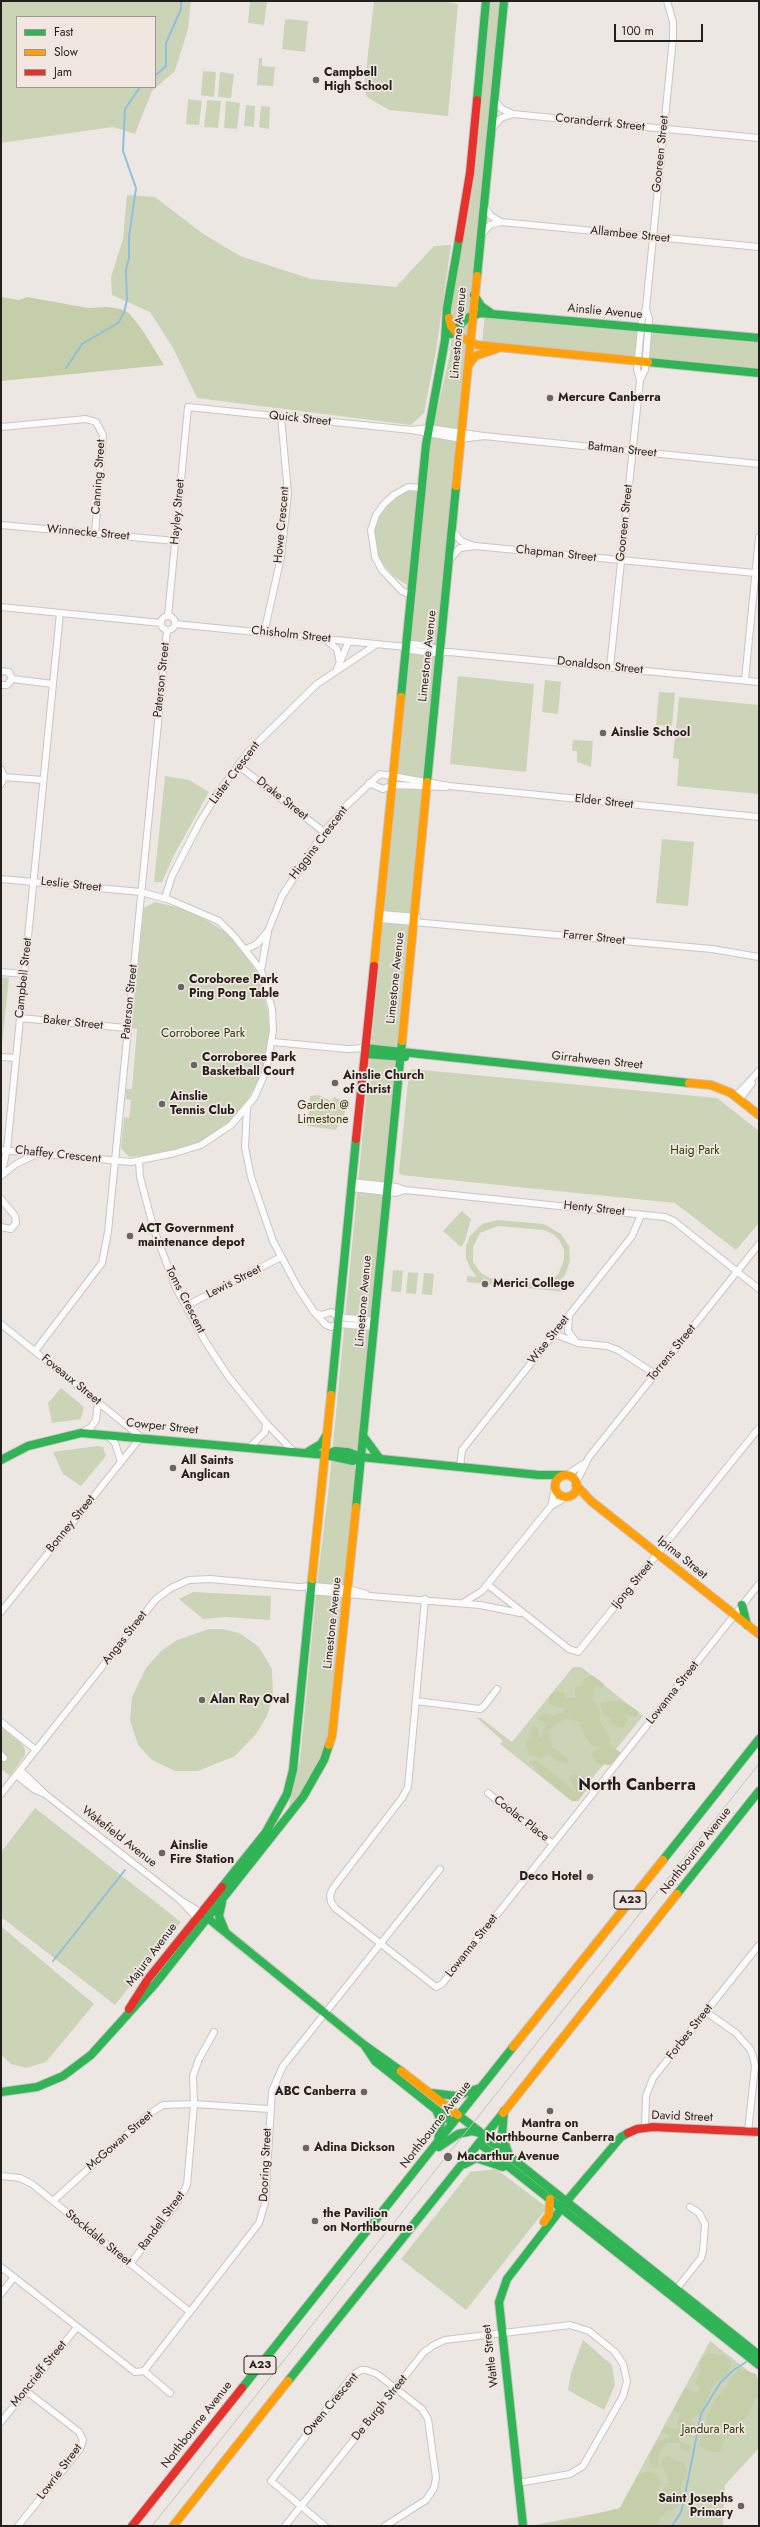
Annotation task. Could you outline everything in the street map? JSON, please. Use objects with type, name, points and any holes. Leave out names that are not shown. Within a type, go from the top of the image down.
[{"type":"main road","name":"Limestone Avenue","points":[[198,1915],[266,1832],[287,1794],[296,1750],[428,431],[445,340],[447,308],[470,174],[486,1]]},
{"type":"main road","name":"Limestone Avenue","points":[[205,1920],[304,1797],[324,1760],[332,1736],[348,1592],[462,436],[469,343],[504,1]]},
{"type":"main road","points":[[474,295],[481,306],[492,314]]},
{"type":"main road","points":[[447,308],[449,322],[454,330],[469,343],[505,348],[759,373]]},
{"type":"main road","name":"Ainslie Avenue","points":[[472,316],[492,314],[759,338]]},
{"type":"main road","points":[[445,340],[454,330],[472,316]]},
{"type":"main road","points":[[467,367],[475,356],[505,348]]},
{"type":"main road","name":"Girrahween Street","points":[[365,1051],[698,1083],[721,1088],[738,1098],[759,1115]]},
{"type":"main road","points":[[306,1453],[321,1444],[328,1432]]},
{"type":"main road","name":"Cowper Street","points":[[2,1458],[28,1446],[82,1433],[104,1433],[326,1455]]},
{"type":"main road","points":[[363,1436],[380,1459]]},
{"type":"main road","points":[[326,1455],[336,1459],[354,1461],[361,1457],[539,1475],[565,1475],[573,1478],[576,1484],[569,1496],[558,1494],[555,1488],[539,1475]]},
{"type":"main road","points":[[555,1488],[557,1479],[565,1475]]},
{"type":"main road","name":"Ipima Street","points":[[576,1484],[591,1501],[759,1634]]},
{"type":"main road","name":"Ipima Street","points":[[569,1496],[591,1501]]},
{"type":"main road","points":[[742,1605],[747,1624]]},
{"type":"main road","name":"Northbourne Avenue","points":[[132,2526],[759,1739]]},
{"type":"main road","name":"Northbourne Avenue","points":[[173,2526],[479,2143],[482,2134],[504,2111],[759,1791]]},
{"type":"main road","points":[[224,1898],[219,1916],[227,1934]]},
{"type":"main road","name":"Wakefield Avenue","points":[[198,1915],[275,1973]]},
{"type":"main road","name":"Majura Avenue","points":[[126,2015],[148,1979],[198,1915]]},
{"type":"main road","name":"Wakefield Avenue","points":[[205,1920],[227,1934],[363,2044],[380,2054],[458,2116]]},
{"type":"main road","name":"Majura Avenue","points":[[1,2092],[37,2087],[63,2076],[91,2055],[155,1984],[205,1920]]},
{"type":"main road","points":[[173,1947],[180,1953]]},
{"type":"main road","points":[[148,1979],[155,1984]]},
{"type":"main road","name":"Wakefield Avenue","points":[[363,2044],[375,2061],[479,2143]]},
{"type":"main road","points":[[430,2093],[456,2096],[480,2088]]},
{"type":"main road","points":[[436,2109],[441,2121],[438,2142]]},
{"type":"main road","points":[[504,2111],[502,2135],[510,2156]]},
{"type":"main road","points":[[458,2116],[510,2156],[564,2204],[674,2292],[757,2353]]},
{"type":"main road","name":"David Street","points":[[564,2204],[621,2137],[645,2128],[759,2132]]},
{"type":"main road","points":[[423,2160],[452,2137],[464,2132],[482,2134]]},
{"type":"main road","points":[[479,2143],[550,2199],[564,2204]]},
{"type":"main road","points":[[458,2169],[476,2158],[499,2164],[523,2178]]},
{"type":"main road","points":[[539,2236],[549,2215],[550,2199]]},
{"type":"main road","name":"Wattle Street","points":[[523,2526],[501,2334],[499,2302],[507,2279],[564,2204]]},
{"type":"main road","points":[[674,2292],[759,2365]]},
{"type":"street","name":"Gooreen Street","points":[[610,667],[642,361],[674,29],[667,1]]},
{"type":"street","name":"Coranderrk Street","points":[[494,100],[502,109],[513,114],[664,130],[759,138]]},
{"type":"street","points":[[492,128],[501,118],[513,114]]},
{"type":"street","points":[[484,206],[491,216],[501,222]]},
{"type":"street","points":[[481,235],[490,225],[501,222]]},
{"type":"street","name":"Allambee Street","points":[[501,222],[759,247]]},
{"type":"street","name":"Quick Street","points":[[188,407],[428,431]]},
{"type":"street","name":"Hayley Street","points":[[168,616],[188,407]]},
{"type":"street","name":"Howe Crescent","points":[[264,633],[281,557],[288,494],[281,417]]},
{"type":"street","name":"Canning Street","points":[[1,427],[86,419],[96,422],[103,435],[95,534]]},
{"type":"street","name":"Batman Street","points":[[428,431],[462,436],[484,436],[759,464]]},
{"type":"street","points":[[411,595],[402,591],[382,570],[375,557],[372,530],[384,504],[394,495],[408,487],[422,488]]},
{"type":"street","name":"Winnecke Street","points":[[1,525],[176,541]]},
{"type":"street","name":"Chapman Street","points":[[452,530],[461,541],[475,546]]},
{"type":"street","points":[[745,680],[759,537]]},
{"type":"street","name":"Chapman Street","points":[[450,559],[460,548],[475,546],[755,573]]},
{"type":"street","points":[[1,607],[161,623]]},
{"type":"street","name":"Campbell Street","points":[[1,1175],[16,1058],[60,612]]},
{"type":"street","points":[[168,616],[173,618],[175,624],[173,628],[167,631],[162,627],[161,623],[162,618],[168,616]]},
{"type":"street","name":"Chisholm Street","points":[[175,624],[406,647],[412,644],[429,646],[441,651]]},
{"type":"street","name":"Paterson Street","points":[[35,1351],[102,1263],[115,1161],[126,1028],[167,631]]},
{"type":"street","points":[[325,639],[337,649],[338,668]]},
{"type":"street","name":"Lister Crescent","points":[[338,668],[350,641]]},
{"type":"street","name":"Lister Crescent","points":[[165,898],[172,876],[190,840],[220,790],[266,732],[338,668],[377,644]]},
{"type":"street","name":"Donaldson Street","points":[[441,651],[759,682]]},
{"type":"street","points":[[1,671],[9,672],[12,679]]},
{"type":"street","points":[[12,679],[52,684]]},
{"type":"street","points":[[1,685],[7,685],[12,679]]},
{"type":"street","name":"Drake Street","points":[[239,766],[324,832]]},
{"type":"street","points":[[1,769],[4,777],[1,784]]},
{"type":"street","name":"Higgins Crescent","points":[[261,970],[268,931],[282,896],[324,832],[380,774],[386,773],[393,781]]},
{"type":"street","points":[[4,777],[43,780]]},
{"type":"street","points":[[369,784],[383,789],[393,781]]},
{"type":"street","name":"Elder Street","points":[[393,781],[759,817]]},
{"type":"street","name":"Leslie Street","points":[[1,879],[141,892]]},
{"type":"street","points":[[115,1161],[139,1161],[201,1145],[231,1125],[247,1108],[266,1071],[273,1042],[272,1009],[261,970],[246,949],[219,921],[165,898],[141,892]]},
{"type":"street","name":"Farrer Street","points":[[380,916],[724,950],[759,957]]},
{"type":"street","name":"Higgins Crescent","points":[[246,949],[257,944],[268,931]]},
{"type":"street","points":[[1,972],[24,974]]},
{"type":"street","name":"Baker Street","points":[[20,1018],[126,1028]]},
{"type":"street","points":[[273,1042],[365,1051]]},
{"type":"street","points":[[1,1057],[16,1058]]},
{"type":"street","points":[[738,1098],[759,1071]]},
{"type":"street","points":[[247,1108],[248,1162],[261,1210],[281,1257],[314,1312],[328,1326],[339,1320],[374,1324]]},
{"type":"street","name":"Chaffey Crescent","points":[[4,1150],[115,1161]]},
{"type":"street","name":"Campbell Street","points":[[1,1175],[16,1164],[37,1154]]},
{"type":"street","name":"Toms Crescent","points":[[139,1161],[140,1177],[154,1230],[176,1288],[228,1376],[266,1423],[294,1452]]},
{"type":"street","name":"Henty Street","points":[[352,1185],[387,1189],[396,1193],[405,1190],[665,1217],[674,1221],[759,1289]]},
{"type":"street","points":[[1,1199],[15,1216],[16,1222],[11,1229],[1,1227]]},
{"type":"street","name":"Wise Street","points":[[460,1467],[462,1450],[632,1236],[641,1214]]},
{"type":"street","name":"Torrens Street","points":[[576,1484],[586,1462],[759,1244]]},
{"type":"street","name":"Lewis Street","points":[[186,1306],[281,1257]]},
{"type":"street","points":[[314,1312],[322,1315],[332,1312],[339,1320]]},
{"type":"street","points":[[570,1314],[568,1330],[578,1343]]},
{"type":"street","name":"Foveaux Street","points":[[1,1324],[141,1437]]},
{"type":"street","points":[[554,1334],[578,1343],[607,1346],[618,1350],[655,1374]]},
{"type":"street","points":[[82,1433],[91,1427],[96,1420],[98,1402]]},
{"type":"street","points":[[250,1447],[265,1432],[266,1423]]},
{"type":"street","name":"Ijong Street","points":[[488,1584],[523,1614],[569,1649],[578,1652],[759,1428]]},
{"type":"street","points":[[104,1433],[115,1443],[121,1462]]},
{"type":"street","name":"Bonney Street","points":[[1,1612],[141,1437]]},
{"type":"street","name":"Torrens Street","points":[[565,1475],[586,1462]]},
{"type":"street","points":[[463,1603],[482,1591],[488,1584],[550,1506],[555,1488]]},
{"type":"street","points":[[550,1506],[569,1496]]},
{"type":"street","name":"Angas Street","points":[[1,1794],[156,1599],[171,1588],[189,1580],[210,1578],[312,1589]]},
{"type":"street","points":[[734,1615],[759,1584]]},
{"type":"street","name":"Ijong Street","points":[[312,1589],[463,1603],[523,1614]]},
{"type":"street","name":"Lowanna Street","points":[[425,1599],[406,1793],[333,1888],[330,1895],[331,1902],[335,1908],[432,1985],[436,1986],[442,1984],[734,1615]]},
{"type":"street","points":[[416,1701],[480,1709],[497,1689]]},
{"type":"street","points":[[1,1722],[36,1750]]},
{"type":"street","name":"Wakefield Avenue","points":[[18,1772],[198,1915]]},
{"type":"street","name":"Coolac Place","points":[[488,1793],[553,1844]]},
{"type":"street","name":"Dooring Street","points":[[144,2371],[259,2223],[265,2203],[269,2109],[272,2091],[283,2066],[440,1870]]},
{"type":"street","name":"Forbes Street","points":[[645,2128],[647,2090],[653,2078],[759,1945]]},
{"type":"street","points":[[706,2012],[736,2033],[750,2049],[755,2066],[748,2132]]},
{"type":"street","name":"Randell Street","points":[[130,2264],[184,2193],[189,2177],[194,2104],[193,2076],[195,2068],[214,2032]]},
{"type":"street","name":"McGowan Street","points":[[52,2201],[156,2109],[170,2104],[194,2104],[269,2109]]},
{"type":"street","name":"Stockdale Street","points":[[1,2176],[20,2178],[52,2201],[190,2312]]},
{"type":"street","points":[[674,2292],[701,2258],[703,2252],[705,2224],[698,2212],[690,2207]]},
{"type":"street","points":[[1,2267],[135,2372],[144,2371],[170,2393]]},
{"type":"street","points":[[1,2294],[14,2277]]},
{"type":"street","name":"De Burgh Street","points":[[285,2526],[424,2352],[434,2345],[445,2340],[570,2325],[578,2326],[589,2331],[615,2352],[623,2364],[627,2381],[623,2396],[583,2466],[570,2474],[518,2483]]},
{"type":"street","name":"Moncrieff Street","points":[[1,2422],[77,2327]]},
{"type":"street","name":"Owen Crescent","points":[[326,2526],[271,2481],[276,2472],[357,2372],[366,2370],[372,2372],[395,2388],[422,2409],[426,2414],[436,2478],[434,2488],[426,2500],[385,2526]]},
{"type":"street","name":"Lowrie Street","points":[[18,2526],[80,2449],[83,2440],[79,2432],[26,2391]]},
{"type":"green space","points":[[1,1],[191,1],[188,29],[175,71],[156,88],[156,16],[16,16],[16,88],[155,88],[152,91],[135,134],[113,127],[1,143]]},
{"type":"green space","points":[[250,1],[267,2],[264,25],[248,23]]},
{"type":"green space","points":[[374,1],[444,1],[458,4],[448,116],[389,110],[367,97],[364,89]]},
{"type":"green space","points":[[488,1],[501,1],[330,1729],[323,1759],[305,1790],[287,1814],[300,1760],[318,1575],[329,1486],[428,451],[450,354],[453,319],[451,304]]},
{"type":"green space","points":[[285,19],[308,21],[305,52],[282,49]]},
{"type":"green space","points":[[259,58],[262,58],[262,66],[275,67],[273,86],[257,85]]},
{"type":"green space","points":[[203,71],[216,72],[214,97],[201,95]]},
{"type":"green space","points":[[220,72],[234,74],[231,98],[218,97]]},
{"type":"green space","points":[[188,99],[202,101],[199,125],[186,124]]},
{"type":"green space","points":[[207,100],[221,101],[218,128],[204,127]]},
{"type":"green space","points":[[226,101],[240,103],[237,129],[224,128]]},
{"type":"green space","points":[[246,105],[255,106],[254,127],[244,126]]},
{"type":"green space","points":[[261,106],[270,107],[269,129],[259,127]]},
{"type":"green space","points":[[127,195],[155,197],[202,233],[240,256],[311,279],[396,287],[434,246],[451,245],[436,351],[424,413],[411,425],[197,398],[173,348],[150,312],[112,295],[111,277],[123,239]]},
{"type":"green space","points":[[1,297],[19,300],[27,297],[88,308],[107,307],[121,309],[129,313],[143,331],[164,365],[1,381]]},
{"type":"green space","points":[[485,313],[759,341],[759,369],[482,342]]},
{"type":"green space","points":[[409,489],[418,489],[407,585],[393,576],[377,556],[373,530],[379,516],[387,504]]},
{"type":"green space","points":[[458,676],[534,684],[526,772],[450,764]]},
{"type":"green space","points":[[545,680],[561,682],[558,714],[542,712]]},
{"type":"green space","points":[[659,692],[675,693],[672,726],[656,725]]},
{"type":"green space","points":[[679,697],[759,705],[759,794],[677,786],[679,759],[673,758]]},
{"type":"green space","points":[[573,740],[593,741],[591,767],[577,762],[577,751],[572,751]]},
{"type":"green space","points":[[165,776],[189,780],[209,792],[174,855],[162,882],[154,882]]},
{"type":"green space","points":[[662,839],[694,842],[688,906],[656,903]]},
{"type":"green space","name":"Corroboree Park","points":[[155,902],[185,909],[226,932],[259,975],[268,1013],[270,1034],[260,1079],[243,1107],[228,1124],[197,1144],[171,1153],[129,1157],[121,1148],[124,1117],[129,1118],[131,1100],[126,1099],[126,1089],[132,1089],[137,1029],[131,1028],[144,908]]},
{"type":"green space","points":[[1,977],[9,978],[1,1053]]},
{"type":"green space","name":"Haig Park","points":[[412,1069],[717,1098],[759,1131],[759,1223],[736,1250],[675,1203],[401,1175],[399,1172],[409,1072]]},
{"type":"green space","name":"Garden @ Limestone","points":[[318,1095],[332,1101],[334,1097],[349,1104],[336,1130],[307,1126],[310,1096]]},
{"type":"green space","points":[[462,1211],[471,1219],[465,1241],[461,1247],[443,1231]]},
{"type":"green space","points":[[498,1220],[544,1224],[561,1234],[569,1246],[570,1261],[565,1275],[555,1285],[566,1286],[565,1292],[467,1282],[467,1276],[477,1277],[470,1268],[466,1258],[466,1246],[470,1236],[482,1224]],"holes":[[[498,1226],[543,1230],[553,1234],[560,1241],[564,1250],[564,1260],[559,1273],[553,1279],[541,1283],[490,1278],[482,1274],[473,1262],[473,1247],[480,1233]]]},
{"type":"green space","points":[[393,1270],[403,1271],[401,1292],[391,1291]]},
{"type":"green space","points":[[408,1272],[418,1273],[416,1294],[406,1293]]},
{"type":"green space","points":[[424,1273],[434,1274],[432,1295],[422,1294]]},
{"type":"green space","points":[[61,1388],[84,1407],[81,1419],[52,1423],[48,1403]]},
{"type":"green space","points":[[97,1446],[103,1447],[106,1456],[81,1486],[63,1474],[53,1452]]},
{"type":"green space","points":[[193,1592],[271,1596],[270,1620],[226,1617],[203,1619],[179,1599]]},
{"type":"green space","name":"Alan Ray Oval","points":[[209,1629],[223,1629],[239,1633],[258,1646],[272,1669],[273,1697],[267,1716],[256,1734],[235,1756],[198,1771],[175,1771],[152,1760],[138,1745],[130,1720],[132,1697],[146,1668],[161,1651],[177,1640]]},
{"type":"green space","points":[[573,1667],[581,1667],[643,1716],[573,1802],[500,1744],[503,1741],[477,1718],[481,1718],[512,1742]]},
{"type":"green space","points":[[592,1675],[604,1684],[602,1688],[597,1686],[594,1688],[593,1700],[601,1714],[599,1720],[611,1739],[609,1744],[620,1752],[620,1757],[610,1765],[598,1764],[592,1755],[593,1751],[600,1748],[591,1745],[584,1735],[580,1722],[568,1719],[560,1721],[549,1731],[552,1747],[569,1760],[567,1764],[556,1761],[549,1754],[541,1759],[530,1755],[526,1747],[526,1741],[532,1737],[530,1734],[532,1727],[538,1727],[539,1736],[541,1738],[546,1724],[538,1719],[541,1715],[546,1713],[552,1716],[565,1711],[564,1708],[549,1704],[549,1697],[553,1693],[563,1692],[567,1698],[576,1698],[575,1689],[583,1685],[583,1680]]},
{"type":"green space","points":[[611,1701],[620,1701],[632,1707],[638,1711],[638,1716],[633,1717],[627,1713],[625,1716],[628,1720],[622,1728],[611,1724],[610,1718],[604,1715],[600,1704]]},
{"type":"green space","points":[[1,1727],[22,1744],[25,1750],[25,1755],[10,1776],[1,1769]]},
{"type":"green space","points":[[535,1760],[564,1781],[574,1792],[576,1791],[569,1778],[574,1774],[586,1778],[589,1781],[588,1788],[578,1801],[572,1801],[539,1774],[534,1766],[529,1764],[529,1761]]},
{"type":"green space","points":[[35,1808],[181,1922],[115,2005],[1,1917],[1,1852]]},
{"type":"green space","points":[[2,1927],[94,2004],[46,2062],[26,2068],[11,2064],[1,2055]]},
{"type":"green space","points":[[496,2169],[544,2205],[546,2209],[466,2310],[401,2259],[470,2172]]},
{"type":"green space","points":[[583,2340],[612,2365],[615,2385],[604,2410],[568,2390],[571,2373]]},
{"type":"green space","name":"Jandura Park","points":[[710,2341],[759,2379],[759,2448],[725,2485],[723,2526],[529,2526],[619,2509]]},
{"type":"green space","points":[[708,2353],[726,2356],[731,2362],[730,2370],[713,2386],[700,2414],[692,2418],[692,2422],[697,2426],[693,2428],[694,2432],[692,2437],[681,2435],[679,2439],[681,2442],[691,2446],[689,2452],[682,2450],[679,2443],[667,2443],[658,2455],[659,2467],[652,2468],[649,2461],[650,2453],[659,2440],[671,2437],[663,2431],[664,2426],[676,2430],[681,2428],[677,2424],[680,2413],[673,2410],[685,2388],[697,2393],[701,2388],[695,2384],[701,2371],[699,2362]]},
{"type":"green space","points":[[739,2369],[756,2374],[759,2383],[759,2397],[754,2401],[748,2416],[737,2424],[734,2433],[724,2440],[720,2452],[710,2452],[699,2446],[701,2433],[706,2426],[708,2414],[717,2396],[726,2389],[732,2376]]},
{"type":"green space","points":[[667,2455],[676,2461],[684,2461],[687,2472],[681,2486],[681,2502],[674,2510],[668,2510],[660,2518],[657,2526],[553,2525],[620,2508],[639,2474],[649,2471],[658,2474],[661,2483],[656,2492],[658,2495],[664,2488],[670,2486],[661,2462]]},
{"type":"waterway","points":[[156,75],[166,66],[166,43],[181,9],[181,1]]},
{"type":"waterway","points":[[66,368],[82,344],[118,323],[124,313],[127,300],[126,270],[129,258],[129,237],[136,188],[123,151],[125,109],[139,88]]},
{"type":"waterway","points":[[53,1961],[125,1870]]},
{"type":"waterway","points":[[672,2526],[681,2512],[701,2414],[720,2383],[731,2372],[749,2360]]},
{"type":"tram line","points":[[152,2526],[759,1764]]},
{"type":"traffic: fast","points":[[477,100],[486,1]]},
{"type":"traffic: fast","points":[[477,276],[504,1]]},
{"type":"traffic: fast","points":[[401,697],[426,445],[445,340],[447,308],[459,239]]},
{"type":"traffic: fast","points":[[474,295],[481,306],[491,313]]},
{"type":"traffic: fast","points":[[451,334],[467,318],[480,313],[759,338]]},
{"type":"traffic: fast","points":[[648,362],[759,373]]},
{"type":"traffic: fast","points":[[427,782],[456,486]]},
{"type":"traffic: fast","points":[[356,1507],[402,1041]]},
{"type":"traffic: fast","points":[[365,1048],[689,1083]]},
{"type":"traffic: fast","points":[[365,1054],[405,1057]]},
{"type":"traffic: fast","points":[[331,1395],[356,1139]]},
{"type":"traffic: fast","points":[[1,1460],[28,1446],[81,1433],[326,1455],[353,1461],[361,1457]]},
{"type":"traffic: fast","points":[[306,1453],[321,1444],[327,1434]]},
{"type":"traffic: fast","points":[[363,1436],[380,1459]]},
{"type":"traffic: fast","points":[[326,1455],[335,1451],[348,1452],[361,1457],[539,1475],[562,1475]]},
{"type":"traffic: fast","points":[[222,1887],[266,1832],[287,1794],[293,1770],[312,1579]]},
{"type":"traffic: fast","points":[[742,1605],[747,1625]]},
{"type":"traffic: fast","points":[[663,1860],[759,1739]]},
{"type":"traffic: fast","points":[[1,2092],[37,2087],[63,2076],[91,2055],[155,1984],[303,1797],[324,1760],[329,1745]]},
{"type":"traffic: fast","points":[[677,1894],[759,1791]]},
{"type":"traffic: fast","points":[[222,1902],[219,1916],[225,1931]]},
{"type":"traffic: fast","points":[[204,1915],[363,2044],[401,2071]]},
{"type":"traffic: fast","points":[[365,2046],[375,2061],[453,2123]]},
{"type":"traffic: fast","points":[[242,2388],[513,2047]]},
{"type":"traffic: fast","points":[[431,2093],[456,2096],[480,2088]]},
{"type":"traffic: fast","points":[[504,2111],[502,2135],[509,2155]]},
{"type":"traffic: fast","points":[[437,2112],[441,2121],[438,2141]]},
{"type":"traffic: fast","points":[[288,2381],[503,2113]]},
{"type":"traffic: fast","points":[[458,2115],[480,2132]]},
{"type":"traffic: fast","points":[[439,2147],[458,2134],[472,2131],[480,2133]]},
{"type":"traffic: fast","points":[[523,2526],[499,2302],[507,2279],[571,2196],[621,2137],[628,2133]]},
{"type":"traffic: fast","points":[[484,2136],[759,2355]]},
{"type":"traffic: fast","points":[[479,2143],[759,2365]]},
{"type":"traffic: fast","points":[[465,2164],[476,2158],[503,2167]]},
{"type":"traffic: slow","points":[[456,486],[477,276]]},
{"type":"traffic: slow","points":[[449,318],[451,326],[460,337],[477,345],[648,362]]},
{"type":"traffic: slow","points":[[468,366],[475,356],[496,349]]},
{"type":"traffic: slow","points":[[374,966],[401,697]]},
{"type":"traffic: slow","points":[[402,1041],[427,782]]},
{"type":"traffic: slow","points":[[689,1083],[711,1085],[731,1093],[759,1115]]},
{"type":"traffic: slow","points":[[312,1579],[331,1395]]},
{"type":"traffic: slow","points":[[566,1475],[574,1478],[577,1486],[574,1494],[566,1497],[558,1494],[555,1486],[558,1478],[566,1475]]},
{"type":"traffic: slow","points":[[576,1485],[591,1501],[759,1634]]},
{"type":"traffic: slow","points":[[329,1745],[332,1736],[356,1507]]},
{"type":"traffic: slow","points":[[513,2047],[663,1860]]},
{"type":"traffic: slow","points":[[503,2113],[677,1894]]},
{"type":"traffic: slow","points":[[401,2071],[458,2115]]},
{"type":"traffic: slow","points":[[544,2222],[549,2215],[550,2199]]},
{"type":"traffic: slow","points":[[173,2526],[288,2381]]},
{"type":"traffic: jam","points":[[459,239],[470,173],[477,100]]},
{"type":"traffic: jam","points":[[356,1139],[374,966]]},
{"type":"traffic: jam","points":[[129,2009],[148,1979],[222,1887]]},
{"type":"traffic: jam","points":[[628,2133],[637,2129],[653,2127],[759,2132]]},
{"type":"traffic: jam","points":[[132,2526],[242,2388]]},
{"type":"place","name":"Campbell High School","points":[[316,80]]},
{"type":"place","name":"Mercure Canberra","points":[[550,398]]},
{"type":"place","name":"Ainslie School","points":[[603,733]]},
{"type":"place","name":"Coroboree Park Ping Pong Table","points":[[181,987]]},
{"type":"place","name":"Corroboree Park Basketball Court","points":[[194,1065]]},
{"type":"place","name":"Ainslie Church of Christ","points":[[335,1083]]},
{"type":"place","name":"Ainslie Tennis Club","points":[[162,1104]]},
{"type":"place","name":"ACT Government maintenance depot","points":[[130,1236]]},
{"type":"place","name":"Merici College","points":[[485,1284]]},
{"type":"place","name":"All Saints Anglican","points":[[173,1468]]},
{"type":"place","name":"Alan Ray Oval","points":[[202,1700]]},
{"type":"place","name":"Ainslie Fire Station","points":[[162,1853]]},
{"type":"place","name":"Deco Hotel","points":[[590,1877]]},
{"type":"place","name":"ABC Canberra","points":[[364,2092]]},
{"type":"place","name":"Mantra on Northbourne Canberra","points":[[550,2111]]},
{"type":"place","name":"Adina Dickson","points":[[306,2148]]},
{"type":"place","name":"Macarthur Avenue","points":[[448,2157]]},
{"type":"place","name":"the Pavilion on Northbourne","points":[[315,2221]]},
{"type":"place","name":"Saint Josephs Primary","points":[[741,2506]]},
{"type":"district","name":"North Canberra","points":[[637,1786]]}]
